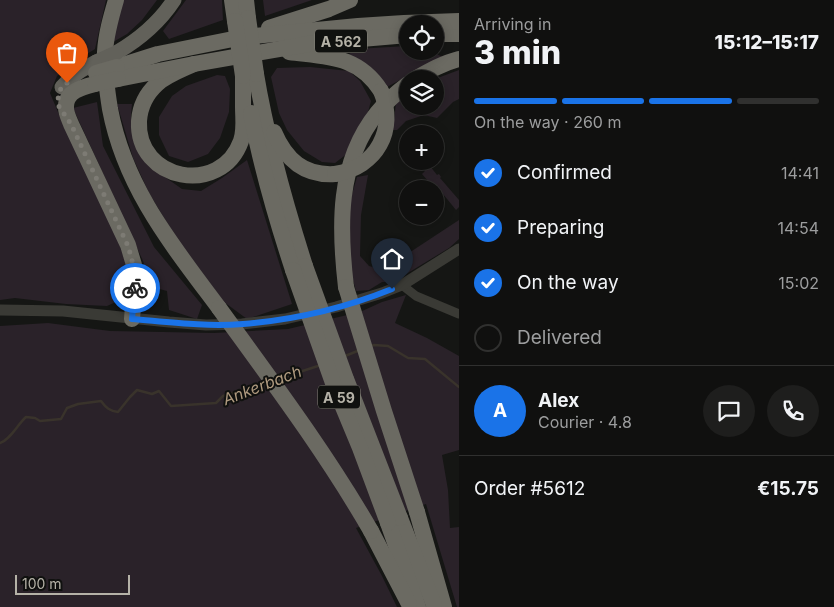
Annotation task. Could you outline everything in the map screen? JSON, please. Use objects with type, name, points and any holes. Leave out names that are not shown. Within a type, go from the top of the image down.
[{"type":"highway","points":[[116,0],[108,32],[105,63],[106,78],[118,142],[128,169],[144,200],[180,255],[320,449],[358,508],[410,607]]},
{"type":"highway","points":[[117,66],[127,46],[148,31],[161,18],[174,0]]},
{"type":"highway","name":"A 59","points":[[232,0],[241,20],[264,174],[277,222],[299,268],[349,388],[394,520],[418,607]]},
{"type":"highway","name":"A 59","points":[[241,20],[246,0]]},
{"type":"highway","points":[[244,37],[329,9],[350,0]]},
{"type":"highway","points":[[71,124],[58,105],[59,93],[62,87],[73,80],[91,77],[117,66],[158,54],[244,37],[376,25],[459,21]]},
{"type":"highway","points":[[444,34],[459,34]]},
{"type":"highway","name":"A 562","points":[[117,66],[194,64],[314,43],[399,36]]},
{"type":"highway","points":[[260,96],[278,142],[287,156],[306,170],[320,174],[335,174],[349,171],[361,165],[381,143],[386,129],[386,105],[381,91],[366,73],[348,62],[336,58],[274,49]]},
{"type":"highway","points":[[430,70],[459,59]]},
{"type":"highway","points":[[194,64],[174,73],[152,89],[144,102],[140,117],[140,133],[149,154],[166,170],[181,175],[196,176],[210,173],[224,165],[234,154],[243,134],[250,75]]},
{"type":"highway","name":"A 59","points":[[250,75],[260,96],[277,172],[290,218],[299,268]]},
{"type":"highway","points":[[91,77],[69,97],[66,108],[71,124],[128,246],[134,265],[135,279],[132,319]]},
{"type":"highway","points":[[399,91],[377,113],[363,134],[352,160],[344,193],[342,222],[343,261],[346,287],[384,411],[418,512],[444,607]]},
{"type":"highway","name":"A 59","points":[[394,520],[434,607]]},
{"type":"street","points":[[0,310],[62,311],[206,325],[242,324],[285,319],[336,307],[402,285],[459,248]]},
{"type":"street","points":[[402,285],[416,296],[459,314]]},
{"type":"shaded area","points":[[0,0],[106,0],[95,49],[57,76],[50,93],[117,237],[129,273],[126,290],[118,301],[107,306],[66,304],[15,298],[0,300]]},
{"type":"shaded area","points":[[122,0],[157,0],[142,20],[127,34],[113,42]]},
{"type":"shaded area","points":[[186,0],[222,0],[223,20],[169,39],[163,31]]},
{"type":"shaded area","points":[[263,0],[312,0],[265,16]]},
{"type":"shaded area","points":[[399,46],[399,60],[437,60],[419,70],[399,70],[399,81],[387,87],[348,55],[356,49]]},
{"type":"shaded area","points":[[310,67],[349,71],[360,81],[371,101],[368,112],[361,122],[348,153],[335,163],[322,162],[304,151],[287,130],[279,113],[271,77],[277,68]]},
{"type":"shaded area","points":[[459,70],[459,99],[444,111],[444,76]]},
{"type":"shaded area","points":[[217,75],[225,76],[230,89],[229,112],[220,138],[208,154],[188,162],[169,156],[159,135],[159,117],[172,96],[186,86]]},
{"type":"shaded area","points":[[399,99],[399,115],[424,115],[406,121],[399,125],[397,130],[393,130],[396,102]]},
{"type":"shaded area","points":[[97,102],[103,146],[154,247],[202,305],[197,319],[169,310],[167,291],[152,287],[143,261],[73,108]]},
{"type":"shaded area","points":[[117,104],[132,104],[131,116],[135,136],[162,175],[182,189],[201,191],[247,160],[292,304],[247,319],[224,302],[175,236],[149,193],[133,158]]},
{"type":"shaded area","points":[[424,115],[440,115],[437,118]]},
{"type":"shaded area","points":[[433,170],[437,175],[439,174],[442,180],[427,180],[422,174],[425,171]]},
{"type":"shaded area","points":[[368,175],[361,215],[360,256],[369,266],[383,270],[459,220],[459,239],[449,248],[393,282],[382,282],[369,290],[356,291],[349,266],[348,208],[357,177]]},
{"type":"shaded area","points":[[444,183],[459,200],[459,207],[456,210],[444,195]]},
{"type":"shaded area","points":[[406,295],[395,323],[459,356],[459,450],[442,455],[448,490],[450,528],[459,527],[459,607],[457,607],[426,504],[356,528],[397,607],[0,607],[0,326],[48,323],[110,331],[214,333],[288,329],[360,312],[382,302]]},
{"type":"waterway","name":"Ankerbach","points":[[370,346],[388,346],[408,358],[425,359],[459,387]]},
{"type":"waterway","name":"Ankerbach","points":[[345,356],[360,350]]},
{"type":"waterway","name":"Ankerbach","points":[[278,379],[321,365]]},
{"type":"waterway","name":"Ankerbach","points":[[0,443],[11,435],[26,417],[35,418],[40,421],[61,419],[67,408],[78,404],[101,401],[108,409],[118,412],[137,390],[152,394],[159,391],[171,406],[216,403],[223,396],[266,383]]},
{"type":"way so far","points":[[67,83],[60,90],[58,105],[71,124],[128,246],[134,265],[135,288]]},
{"type":"route","points":[[135,288],[132,319],[206,325],[242,324],[285,319],[362,300],[392,289]]}]
